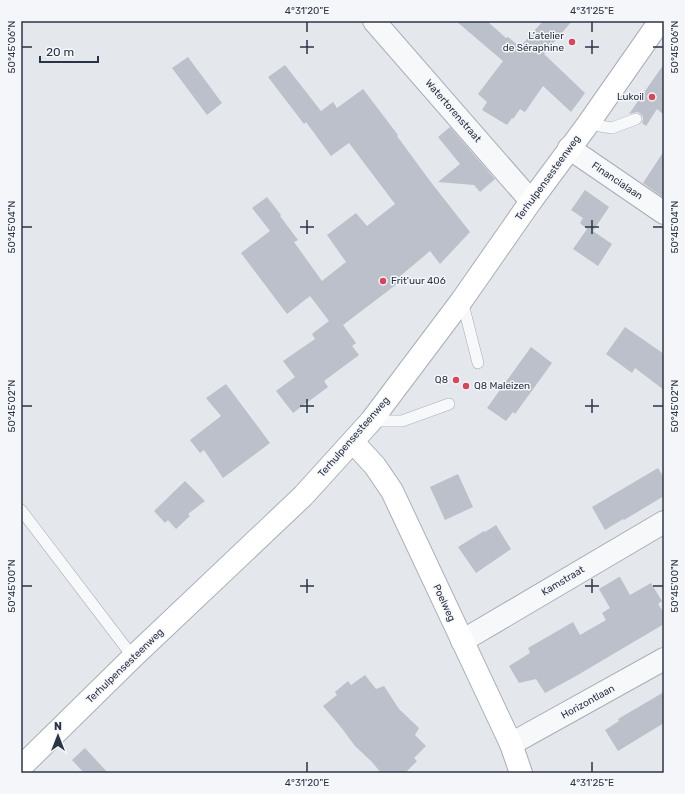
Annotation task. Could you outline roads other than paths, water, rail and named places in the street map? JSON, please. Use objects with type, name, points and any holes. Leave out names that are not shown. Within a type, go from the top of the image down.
[{"type":"main road","name":"Terhulpensesteenweg","points":[[21,767],[133,657],[303,496],[353,442],[462,300],[660,21]]},
{"type":"main road","name":"Poelweg","points":[[353,442],[375,466],[392,491],[511,744],[520,773]]},
{"type":"street","name":"Watertorenstraat","points":[[374,21],[531,201]]},
{"type":"street","name":"Financialaan","points":[[569,148],[664,213]]},
{"type":"street","name":"Kamstraat","points":[[462,641],[664,522]]},
{"type":"street","name":"Horizontlaan","points":[[511,744],[664,659]]},
{"type":"lane","points":[[588,124],[612,128],[636,119]]},
{"type":"lane","points":[[462,300],[478,363]]},
{"type":"lane","points":[[371,420],[402,421],[449,404]]},
{"type":"lane","points":[[21,510],[133,657]]},
{"type":"place","name":"L'atelier de Séraphine","points":[[572,42]]},
{"type":"place","name":"Lukoil","points":[[652,97]]},
{"type":"place","name":"Frit'uur 406","points":[[383,281]]},
{"type":"place","name":"Q8","points":[[456,380]]},
{"type":"place","name":"Q8 Maleizen","points":[[466,386]]}]
